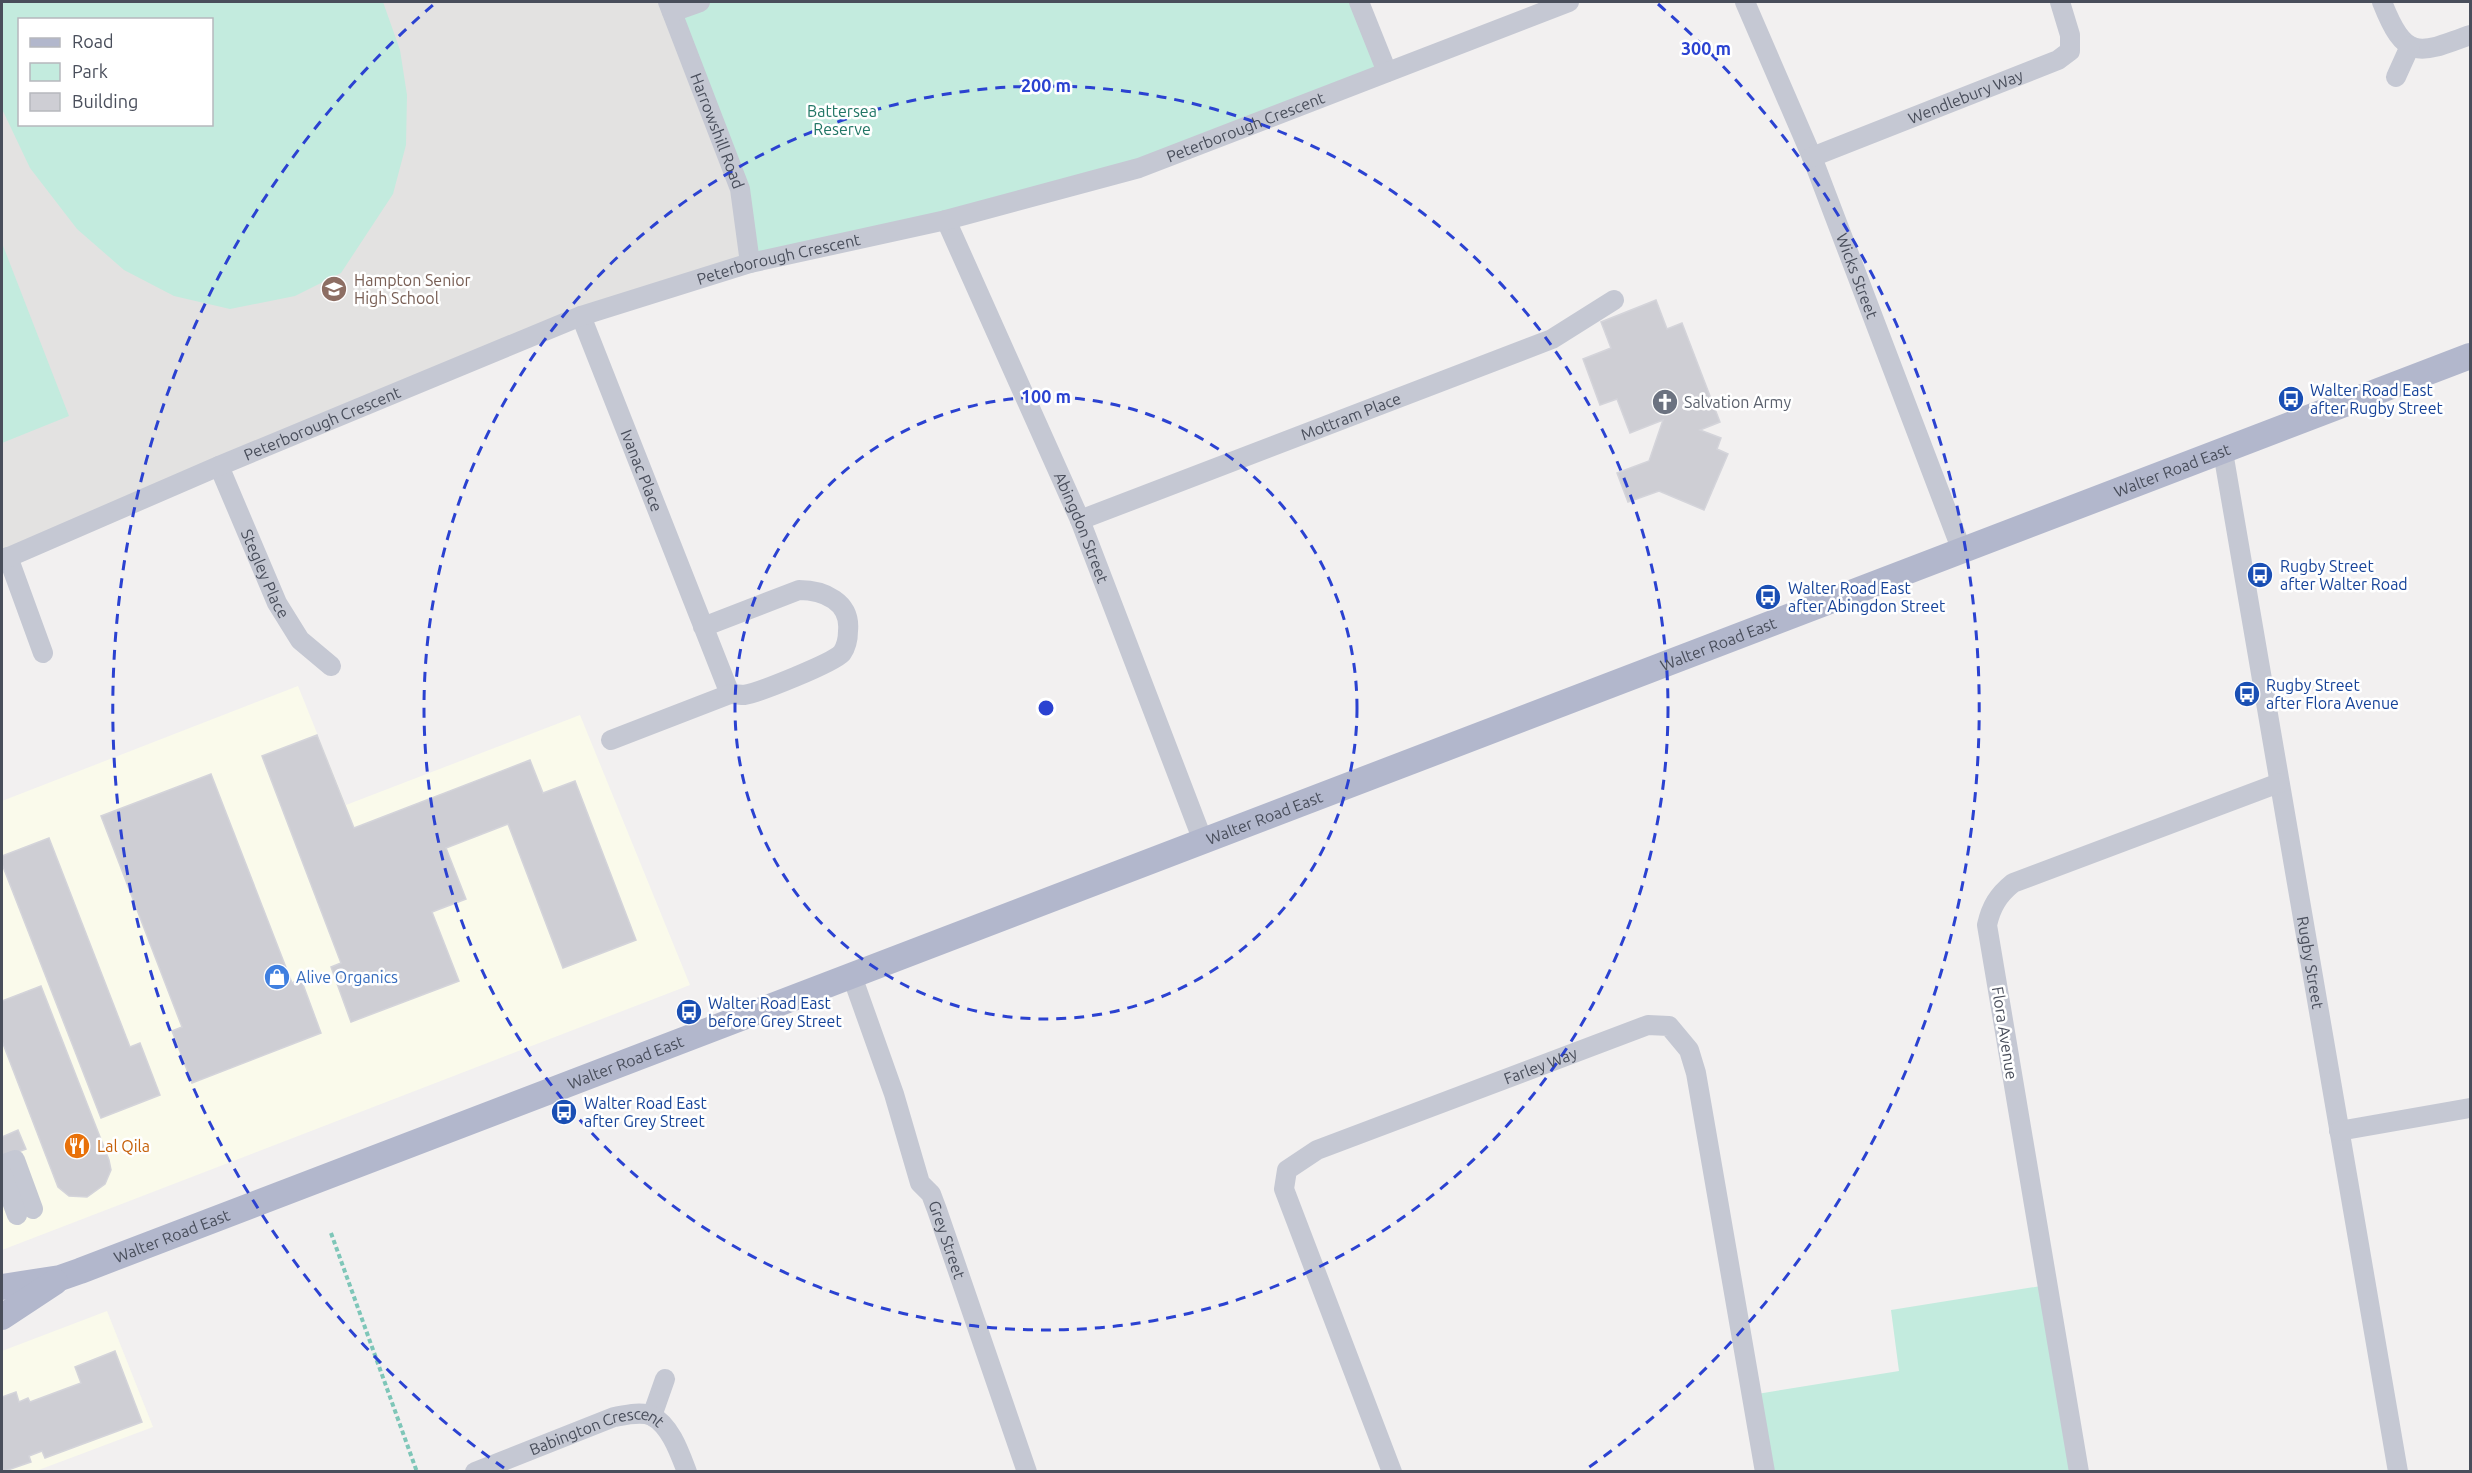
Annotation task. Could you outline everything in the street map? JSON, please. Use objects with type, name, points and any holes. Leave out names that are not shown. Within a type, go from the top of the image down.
[{"type":"main road","name":"Walter Road East","points":[[2,1287],[60,1278],[2470,356]]},
{"type":"main road","name":"Walter Road East","points":[[2,1317],[60,1278]]},
{"type":"street","points":[[670,7],[700,2]]},
{"type":"street","points":[[1359,2],[1388,72]]},
{"type":"street","name":"Peterborough Crescent","points":[[5,559],[219,466],[581,316],[750,263],[946,220],[1139,168],[1569,2]]},
{"type":"street","name":"Wicks Street","points":[[1745,2],[1812,157],[1962,551]]},
{"type":"street","name":"Wendlebury Way","points":[[1812,157],[2058,60],[2070,51],[2070,35],[2060,2]]},
{"type":"street","points":[[2382,2],[2392,28],[2399,38],[2410,46],[2425,51],[2470,34]]},
{"type":"street","name":"Harrowshill Road","points":[[670,7],[740,189],[750,263]]},
{"type":"street","points":[[2396,77],[2410,46]]},
{"type":"street","name":"Abingdon Street","points":[[946,220],[1080,520],[1203,841]]},
{"type":"street","name":"Mottram Place","points":[[1080,520],[1552,339],[1614,300]]},
{"type":"street","name":"Ivanac Place","points":[[581,316],[730,694]]},
{"type":"street","name":"Rugby Street","points":[[2223,452],[2398,1472]]},
{"type":"street","name":"Stegley Place","points":[[219,466],[277,603],[300,640],[331,666]]},
{"type":"street","points":[[5,559],[43,653]]},
{"type":"street","points":[[611,741],[730,694],[746,695],[830,662],[842,652],[848,640],[849,626],[846,610],[836,599],[824,594],[799,590],[703,627]]},
{"type":"street","name":"Flora Avenue","points":[[2079,1472],[1987,925],[1990,911],[2003,891],[2013,883],[2279,783]]},
{"type":"street","name":"Grey Street","points":[[852,976],[894,1094],[920,1183],[931,1194],[937,1210],[1027,1472]]},
{"type":"street","name":"Farley Way","points":[[1392,1472],[1284,1189],[1287,1170],[1317,1150],[1648,1025],[1669,1026],[1689,1050],[1696,1073],[1765,1472]]},
{"type":"street","points":[[2339,1131],[2470,1108]]},
{"type":"street","points":[[2,1165],[15,1160],[25,1212],[2,1174]]},
{"type":"street","points":[[652,1416],[664,1379]]},
{"type":"street","name":"Babington Crescent","points":[[475,1472],[614,1416],[633,1414],[652,1416],[676,1444],[687,1472]]},
{"type":"path","points":[[331,1233],[417,1472]]},
{"type":"shaded area","name":"Hampton Senior High School","points":[[2,2],[668,2],[740,189],[750,263],[581,316],[2,560]]},
{"type":"shaded area","points":[[298,686],[346,805],[580,715],[690,985],[2,1250],[2,801]]},
{"type":"shaded area","points":[[107,1311],[153,1427],[36,1471],[2,1472],[2,1351]]},
{"type":"green space","points":[[2,2],[383,2],[400,50],[407,95],[406,145],[393,194],[341,273],[295,296],[230,309],[174,296],[124,270],[77,229],[30,168],[2,109]]},
{"type":"green space","name":"Battersea Reserve","points":[[700,2],[1359,2],[1387,72],[1139,168],[750,263],[740,189],[672,12]]},
{"type":"green space","points":[[2,243],[69,416],[2,443]]},
{"type":"green space","points":[[2047,1285],[2079,1471],[1765,1471],[1751,1395],[1899,1371],[1891,1310]]},
{"type":"building","name":"Salvation Army","points":[[1656,300],[1667,329],[1682,323],[1720,422],[1700,430],[1721,438],[1717,449],[1728,454],[1704,510],[1659,491],[1628,502],[1617,473],[1649,461],[1663,420],[1630,433],[1617,399],[1600,405],[1583,359],[1611,348],[1601,322]]},
{"type":"building","points":[[317,735],[354,828],[530,760],[543,793],[575,781],[636,940],[563,968],[508,824],[446,848],[466,899],[432,912],[459,981],[351,1022],[331,967],[341,963],[262,756]]},
{"type":"building","points":[[211,774],[292,983],[301,979],[321,1033],[192,1083],[172,1031],[182,1027],[101,816]]},
{"type":"building","points":[[49,838],[130,1047],[140,1043],[160,1095],[101,1118],[2,864],[2,856]]},
{"type":"building","points":[[41,986],[109,1160],[111,1170],[105,1184],[87,1197],[69,1196],[58,1187],[2,1041],[2,1001]]},
{"type":"building","points":[[18,1130],[26,1149],[2,1158],[2,1137]]},
{"type":"building","points":[[115,1351],[142,1422],[45,1458],[42,1451],[29,1456],[31,1462],[2,1472],[2,1397],[16,1392],[19,1402],[28,1398],[30,1402],[81,1383],[75,1367]]},
{"type":"place","name":"Hampton Senior High School","points":[[334,289]]},
{"type":"place","name":"Walter Road East after Rugby Street","points":[[2291,399]]},
{"type":"place","name":"Salvation Army","points":[[1665,402]]},
{"type":"place","name":"Rugby Street after Walter Road","points":[[2260,575]]},
{"type":"place","name":"Walter Road East after Abingdon Street","points":[[1768,597]]},
{"type":"place","name":"Rugby Street after Flora Avenue","points":[[2247,694]]},
{"type":"place","name":"Alive Organics","points":[[277,977]]},
{"type":"place","name":"Walter Road East before Grey Street","points":[[689,1012]]},
{"type":"place","name":"Walter Road East after Grey Street","points":[[564,1112]]},
{"type":"place","name":"Lal Qila","points":[[77,1146]]}]
